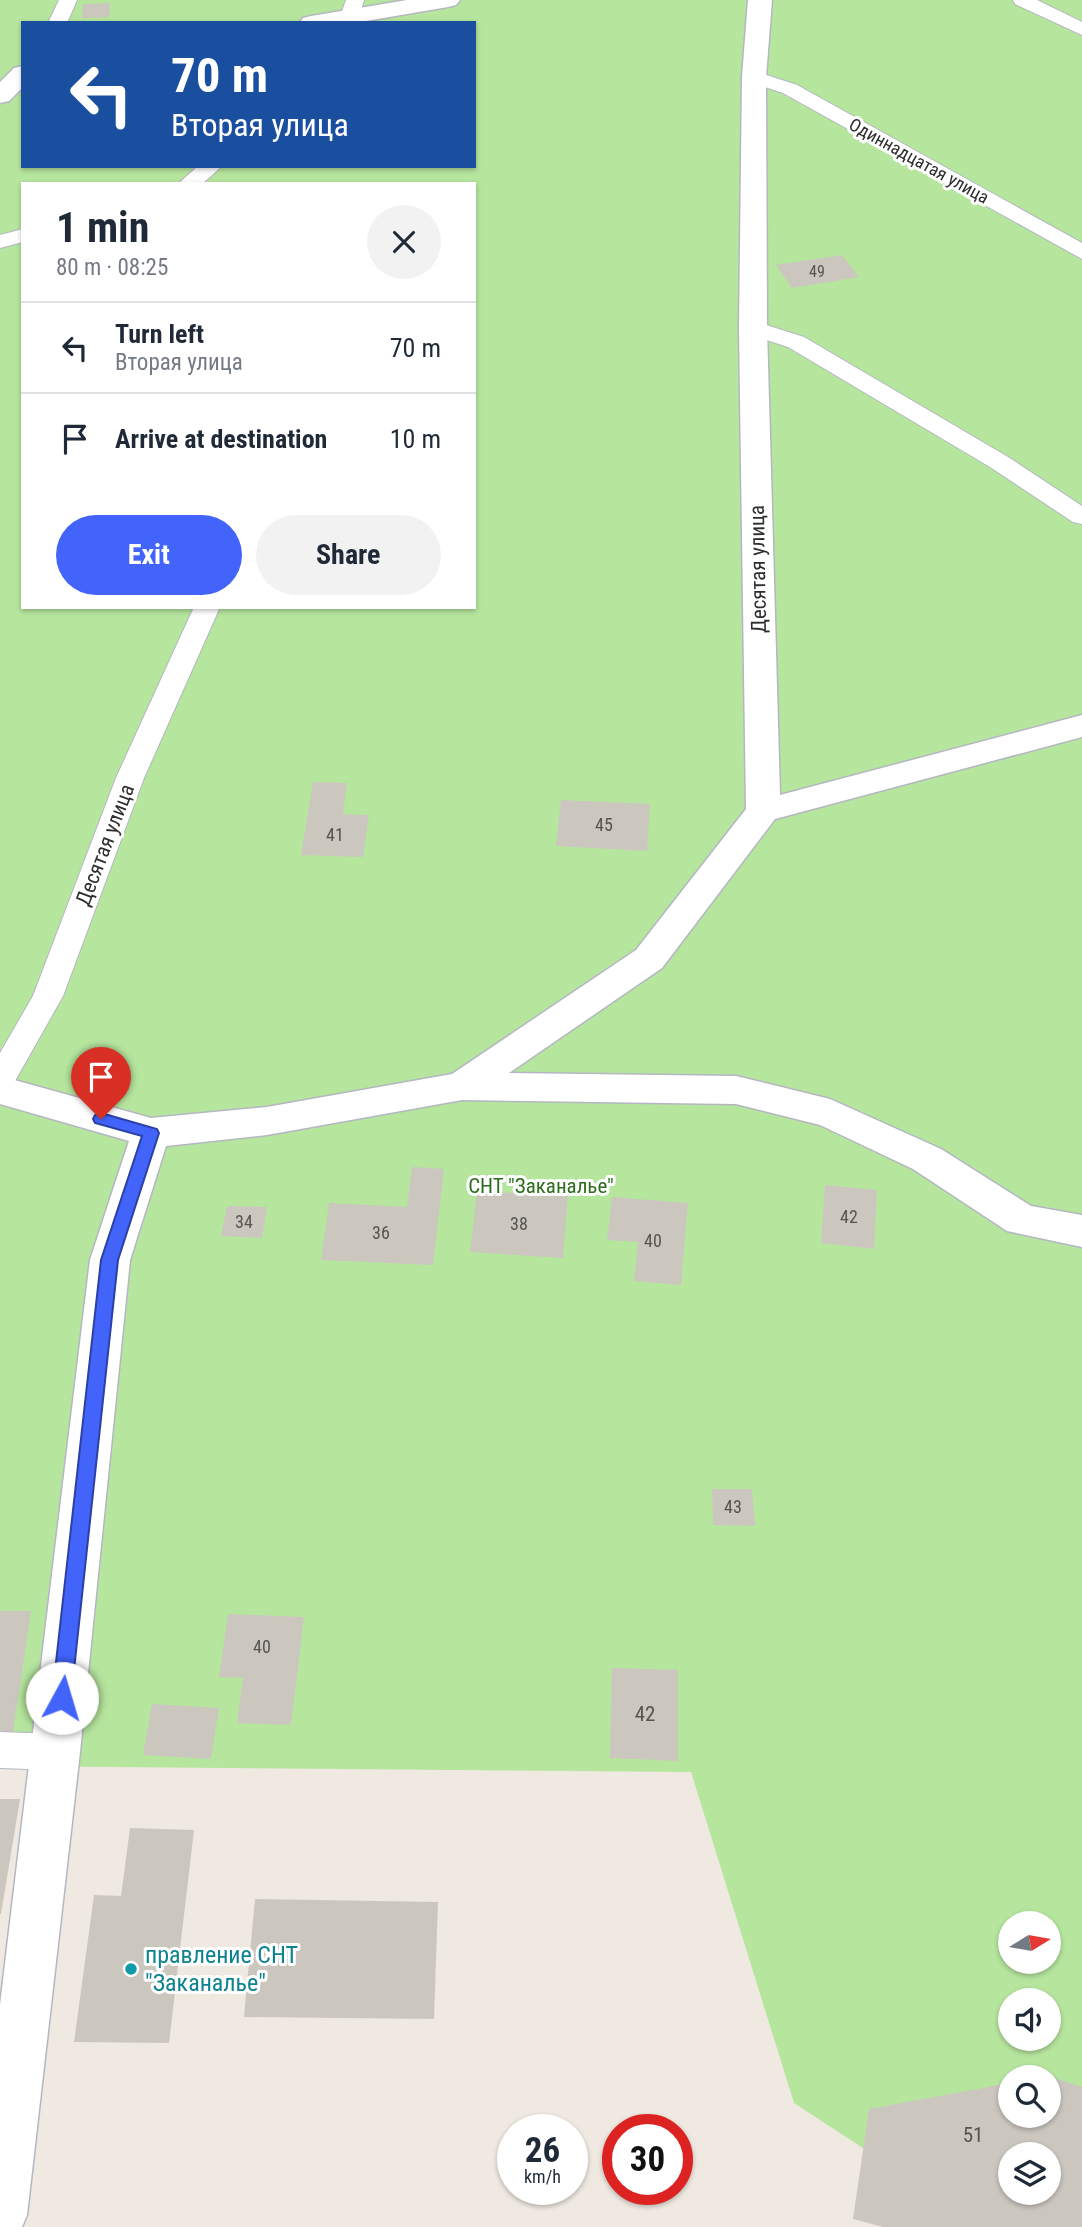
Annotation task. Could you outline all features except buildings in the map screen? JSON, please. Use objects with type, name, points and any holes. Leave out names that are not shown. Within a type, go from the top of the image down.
[{"type":"street","points":[[320,21],[448,0]]},
{"type":"street","name":"Десятая улица","points":[[760,0],[754,77],[753,328],[762,811]]},
{"type":"street","points":[[1,94],[21,75]]},
{"type":"street","points":[[463,1086],[649,959],[762,811],[1082,726]]},
{"type":"street","points":[[0,1090],[151,1133],[267,1121],[463,1086],[736,1090],[830,1113],[927,1159],[1021,1220],[1082,1231]]},
{"type":"street","points":[[0,2216],[56,1752],[110,1260],[151,1133]]},
{"type":"lane","points":[[58,21],[68,0]]},
{"type":"lane","points":[[1022,0],[1082,29]]},
{"type":"lane","name":"Одиннадцатая улица","points":[[754,77],[790,89],[1082,252]]},
{"type":"lane","points":[[191,182],[209,168]]},
{"type":"lane","points":[[0,242],[21,236]]},
{"type":"lane","points":[[753,328],[796,342],[999,461],[1082,517]]},
{"type":"lane","name":"Десятая улица","points":[[0,1080],[48,996],[130,778],[206,609]]},
{"type":"lane","points":[[0,1750],[56,1752]]},
{"type":"green space","name":"СНТ \"Заканалье\"","points":[[0,0],[1082,0],[1082,2227],[984,2227],[794,2103],[691,1772],[0,1766]]},
{"type":"place","name":"правление СНТ \"Заканалье\"","points":[[131,1969]]},
{"type":"route","points":[[62,1698],[110,1260],[151,1133],[101,1119]]}]
